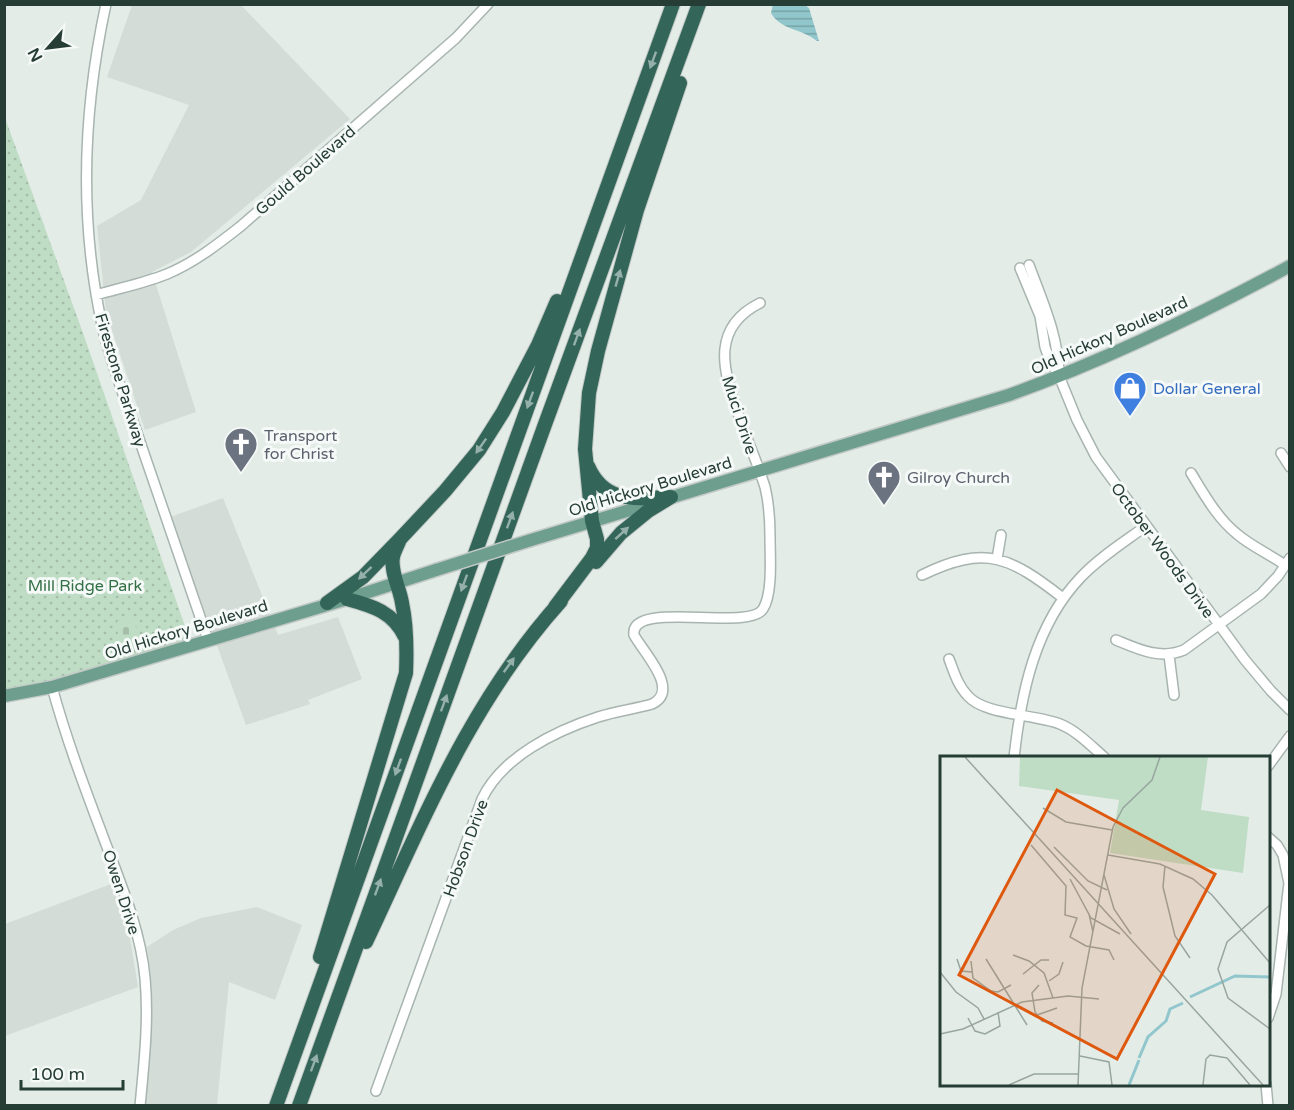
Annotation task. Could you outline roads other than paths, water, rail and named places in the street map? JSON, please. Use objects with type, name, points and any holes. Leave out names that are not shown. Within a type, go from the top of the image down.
[{"type":"highway","points":[[275,1106],[673,4]]},
{"type":"highway","points":[[299,1106],[543,427],[699,4]]},
{"type":"highway","points":[[329,1021],[465,734],[503,673],[596,550],[597,539],[592,521],[586,457],[587,408],[598,351],[644,188],[705,4]]},
{"type":"highway","points":[[327,603],[363,577],[479,450],[503,412],[538,345],[600,207]]},
{"type":"highway","points":[[586,457],[589,468],[597,481],[611,493],[628,498],[671,497]]},
{"type":"highway","points":[[555,607],[621,533],[648,511],[671,497]]},
{"type":"highway","points":[[275,1106],[406,673],[407,646],[402,602],[392,558],[400,539]]},
{"type":"highway","points":[[347,599],[379,608],[387,614],[400,627],[407,646]]},
{"type":"main road","name":"Old Hickory Boulevard","points":[[4,696],[52,687],[327,603],[347,599],[592,521],[975,406],[1059,376],[1191,318],[1290,266]]},
{"type":"street","name":"Firestone Parkway","points":[[106,4],[90,95],[87,144],[88,228],[96,294],[110,352],[208,640]]},
{"type":"street","name":"Gould Boulevard","points":[[96,294],[166,274],[195,259],[225,238],[456,38],[488,4]]},
{"type":"street","name":"October Woods Drive","points":[[1024,266],[1050,320],[1059,356],[1059,376],[1077,420],[1096,457],[1219,626],[1260,679],[1290,710]]},
{"type":"street","name":"Muci Drive","points":[[758,470],[728,386],[724,358],[726,340],[731,330],[743,314],[760,303]]},
{"type":"street","points":[[1281,453],[1290,467]]},
{"type":"street","name":"Hobson Drive","points":[[376,1091],[482,799],[494,778],[516,758],[570,728],[598,717],[658,701],[663,694],[663,684],[657,670],[634,635],[633,630],[636,625],[655,618],[733,617],[762,611],[768,594],[770,535],[766,494],[758,470]]},
{"type":"street","points":[[1116,640],[1155,654],[1169,655],[1188,648],[1262,594],[1287,561],[1247,542],[1233,531],[1217,513],[1191,473]]},
{"type":"street","points":[[1014,756],[1036,649],[1048,622],[1063,598],[1088,570],[1146,526]]},
{"type":"street","points":[[997,560],[1001,535]]},
{"type":"street","points":[[922,575],[957,561],[979,558],[997,560],[1025,570],[1063,598]]},
{"type":"street","points":[[1169,655],[1174,695]]},
{"type":"street","points":[[949,659],[961,687],[973,701],[985,707],[1022,714],[1063,726],[1084,739],[1103,756]]},
{"type":"street","name":"Owen Drive","points":[[52,687],[64,732],[122,885],[139,944],[145,978],[146,1003],[140,1106]]},
{"type":"street","points":[[1270,765],[1290,736]]},
{"type":"street","points":[[1270,838],[1286,854],[1289,883],[1276,994],[1270,1015]]},
{"type":"street","points":[[1266,1086],[1268,1106]]},
{"type":"water","points":[[773,4],[805,5],[809,8],[819,41],[775,19],[771,13]]},
{"type":"place","name":"Dollar General","points":[[1130,417]]},
{"type":"place","name":"Transport for Christ","points":[[241,473]]},
{"type":"place","name":"Gilroy Church","points":[[884,506]]},
{"type":"park label","name":"Mill Ridge Park","points":[[85,585]]}]
